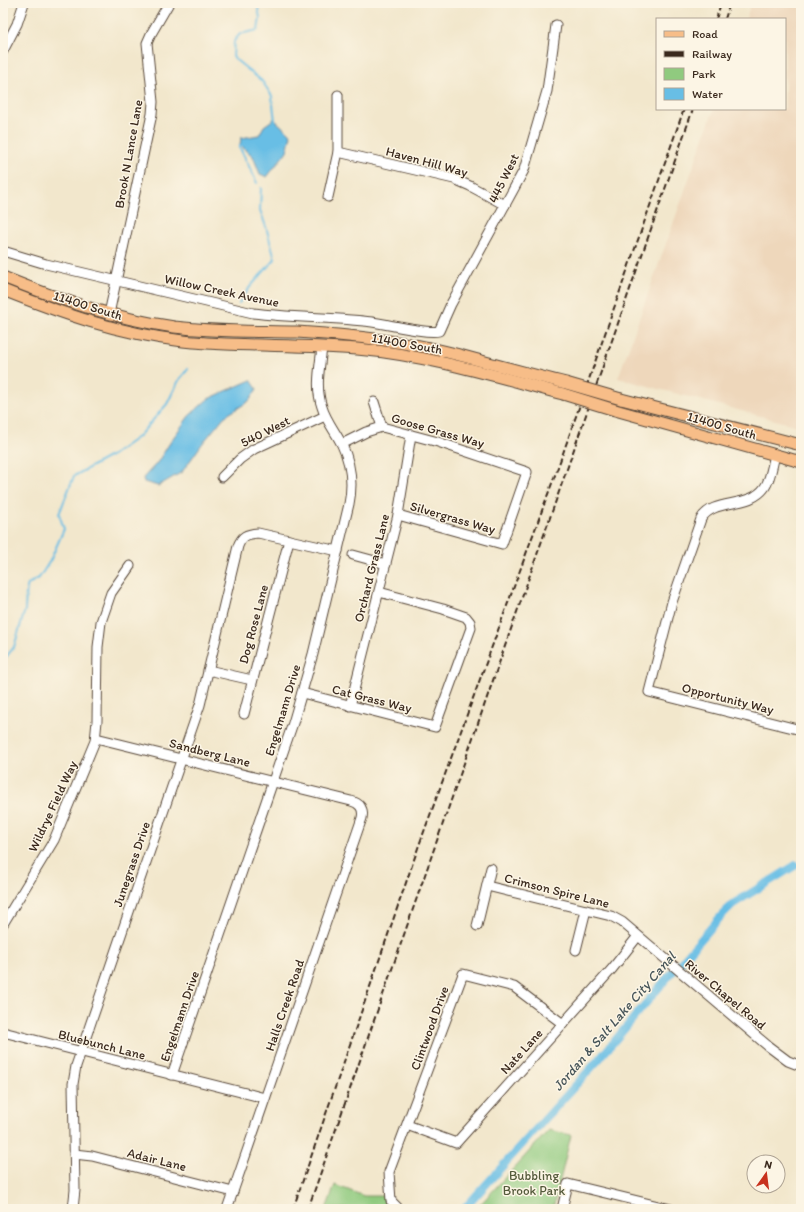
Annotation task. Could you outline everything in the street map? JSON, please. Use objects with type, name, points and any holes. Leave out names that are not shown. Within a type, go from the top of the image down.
[{"type":"main road","name":"11400 South","points":[[3,277],[75,305],[109,314],[175,327],[206,330],[298,332],[397,342],[433,348],[801,445]]},
{"type":"main road","name":"11400 South","points":[[3,290],[79,319],[133,333],[211,343],[358,349],[442,362],[563,394],[801,462]]},
{"type":"main road","points":[[322,347],[325,342],[329,340],[378,344],[397,342]]},
{"type":"street","points":[[3,51],[17,24],[24,3]]},
{"type":"street","name":"Brook N Lance Lane","points":[[109,314],[152,108],[147,43],[169,3]]},
{"type":"street","name":"445 West","points":[[439,331],[451,304],[524,170],[542,113],[547,91],[556,25]]},
{"type":"street","points":[[328,197],[338,152],[338,95]]},
{"type":"street","name":"Haven Hill Way","points":[[338,152],[454,179],[505,205]]},
{"type":"street","name":"Willow Creek Avenue","points":[[3,251],[46,264],[253,313],[276,316],[351,320],[439,331]]},
{"type":"street","name":"Engelmann Drive","points":[[172,1075],[302,693],[351,494],[350,468],[342,444],[325,416],[319,399],[318,383],[322,347]]},
{"type":"street","points":[[374,402],[382,427]]},
{"type":"street","name":"540 West","points":[[222,477],[240,458],[254,449],[325,416]]},
{"type":"street","name":"Goose Grass Way","points":[[342,444],[366,432],[382,427],[461,449],[527,472],[502,544]]},
{"type":"street","name":"Orchard Grass Lane","points":[[350,706],[398,515],[411,435]]},
{"type":"street","name":"Opportunity Way","points":[[775,455],[768,480],[764,488],[759,493],[753,498],[744,502],[713,508],[701,519],[672,602],[649,692],[801,730]]},
{"type":"street","name":"Silvergrass Way","points":[[398,515],[502,544]]},
{"type":"street","name":"Junegrass Drive","points":[[73,1209],[75,1190],[73,1084],[76,1066],[200,705],[238,546],[242,537],[248,534],[258,533],[288,540]]},
{"type":"street","points":[[288,540],[338,551]]},
{"type":"street","name":"Dog Rose Lane","points":[[244,714],[288,540]]},
{"type":"street","points":[[353,555],[386,564]]},
{"type":"street","points":[[96,738],[98,647],[101,622],[112,593],[130,566]]},
{"type":"street","name":"Cat Grass Way","points":[[302,693],[435,727],[471,628],[470,622],[466,617],[443,609],[379,592]]},
{"type":"street","points":[[208,670],[252,680]]},
{"type":"street","name":"Sandberg Lane","points":[[96,738],[351,801],[357,803],[361,808]]},
{"type":"street","name":"Wildrye Field Way","points":[[3,924],[54,840],[96,738]]},
{"type":"street","name":"Halls Creek Road","points":[[227,1209],[362,818],[361,808]]},
{"type":"street","points":[[477,926],[491,868]]},
{"type":"street","name":"Crimson Spire Lane","points":[[487,886],[611,916],[622,922],[638,936]]},
{"type":"street","points":[[576,950],[586,910]]},
{"type":"street","name":"River Chapel Road","points":[[638,936],[768,1046],[788,1061],[801,1066]]},
{"type":"street","name":"Nate Lane","points":[[407,1125],[456,1143],[612,969],[638,936]]},
{"type":"street","name":"Clintwood Drive","points":[[399,1209],[392,1201],[390,1172],[462,974],[514,986],[563,1024]]},
{"type":"street","name":"Bluebunch Lane","points":[[3,1032],[265,1098]]},
{"type":"street","name":"Adair Lane","points":[[74,1154],[92,1156],[233,1192]]},
{"type":"street","points":[[562,1209],[568,1184],[671,1209]]},
{"type":"shaded area","points":[[751,3],[801,3],[801,427],[618,378],[714,110],[786,110],[786,18],[746,18]]},
{"type":"green space","name":"Bubbling Brook Park","points":[[549,1130],[571,1135],[553,1209],[476,1209]]},
{"type":"green space","points":[[335,1185],[364,1196],[385,1196],[394,1209],[326,1209]]},
{"type":"water","points":[[274,119],[291,135],[287,151],[267,177],[260,174],[253,156],[240,145],[241,138],[259,135],[264,126]]},
{"type":"water","points":[[251,380],[257,389],[249,401],[224,417],[182,472],[158,486],[144,482],[143,478],[157,463],[189,416],[208,399]]},
{"type":"waterway","points":[[257,3],[260,18],[258,30],[240,34],[234,41],[233,56],[262,81],[272,96],[275,121]]},
{"type":"waterway","points":[[241,145],[240,148],[257,183]]},
{"type":"waterway","points":[[239,303],[250,287],[275,259],[260,210],[261,188]]},
{"type":"waterway","points":[[3,661],[14,647],[25,610],[28,584],[39,578],[50,561],[64,529],[59,514],[74,476],[114,454],[138,437],[167,404],[179,380],[188,369]]},
{"type":"waterway","name":"Jordan & Salt Lake City Canal","points":[[464,1209],[601,1057],[723,914],[733,904],[796,865]]},
{"type":"railway","points":[[716,18],[721,3]]},
{"type":"railway","points":[[725,18],[730,3]]},
{"type":"railway","points":[[293,1209],[418,848],[562,456],[684,110]]},
{"type":"railway","points":[[308,1209],[693,110]]}]
